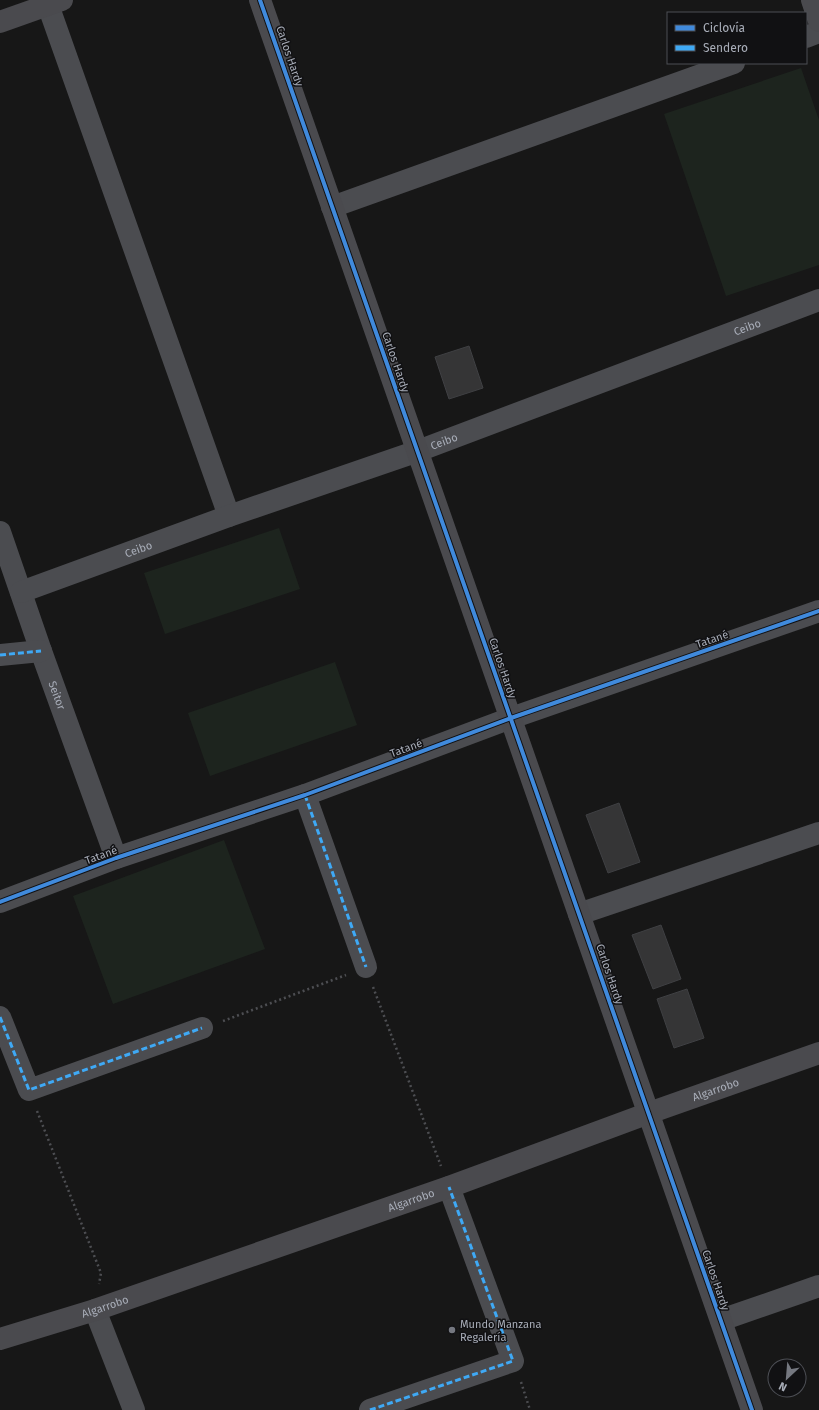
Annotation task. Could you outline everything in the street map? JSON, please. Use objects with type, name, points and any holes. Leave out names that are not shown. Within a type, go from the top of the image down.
[{"type":"street","name":"Carlos Hardy","points":[[260,0],[752,1410]]},
{"type":"street","points":[[812,0],[819,21]]},
{"type":"street","points":[[0,22],[55,2],[229,516]]},
{"type":"street","points":[[807,37],[819,32]]},
{"type":"street","points":[[332,207],[731,64]]},
{"type":"street","name":"Ceibo","points":[[21,592],[229,516],[418,451],[819,300]]},
{"type":"street","name":"Seitor","points":[[0,532],[41,651],[116,858]]},
{"type":"street","name":"Tatané","points":[[0,902],[116,858],[305,795],[511,718],[819,611]]},
{"type":"street","points":[[0,655],[41,651]]},
{"type":"street","points":[[305,795],[366,967]]},
{"type":"street","points":[[579,914],[819,833]]},
{"type":"street","points":[[0,1018],[29,1090],[202,1028]]},
{"type":"street","name":"Algarrobo","points":[[0,1339],[95,1310],[449,1187],[649,1113],[819,1053]]},
{"type":"street","points":[[370,1410],[513,1360],[449,1187]]},
{"type":"street","points":[[721,1320],[819,1286]]},
{"type":"street","points":[[95,1310],[134,1410]]},
{"type":"path","points":[[202,1028],[366,967],[449,1187]]},
{"type":"path","points":[[29,1090],[101,1273],[95,1310]]},
{"type":"path","points":[[513,1360],[530,1410]]},
{"type":"shaded area","points":[[801,68],[819,120],[819,265],[726,296],[664,114]]},
{"type":"shaded area","points":[[279,528],[300,589],[165,634],[144,573]]},
{"type":"shaded area","points":[[335,662],[357,725],[210,776],[188,713]]},
{"type":"shaded area","points":[[224,840],[265,949],[113,1004],[73,896]]},
{"type":"building","points":[[469,346],[483,388],[449,399],[435,357]]},
{"type":"building","points":[[619,803],[640,862],[608,873],[586,815]]},
{"type":"building","points":[[661,925],[681,979],[653,989],[632,935]]},
{"type":"building","points":[[687,989],[704,1038],[674,1048],[657,999]]},
{"type":"marked path","points":[[0,655],[41,651]]},
{"type":"marked path","points":[[305,795],[366,967]]},
{"type":"marked path","points":[[0,1017],[29,1090],[202,1028]]},
{"type":"marked path","points":[[370,1410],[513,1361],[449,1187]]},
{"type":"cycle path","points":[[260,0],[752,1410]]},
{"type":"cycle path","points":[[0,902],[116,858],[305,795],[511,718],[819,611]]},
{"type":"place","name":"Mundo Manzana Regalería","points":[[452,1330]]}]
